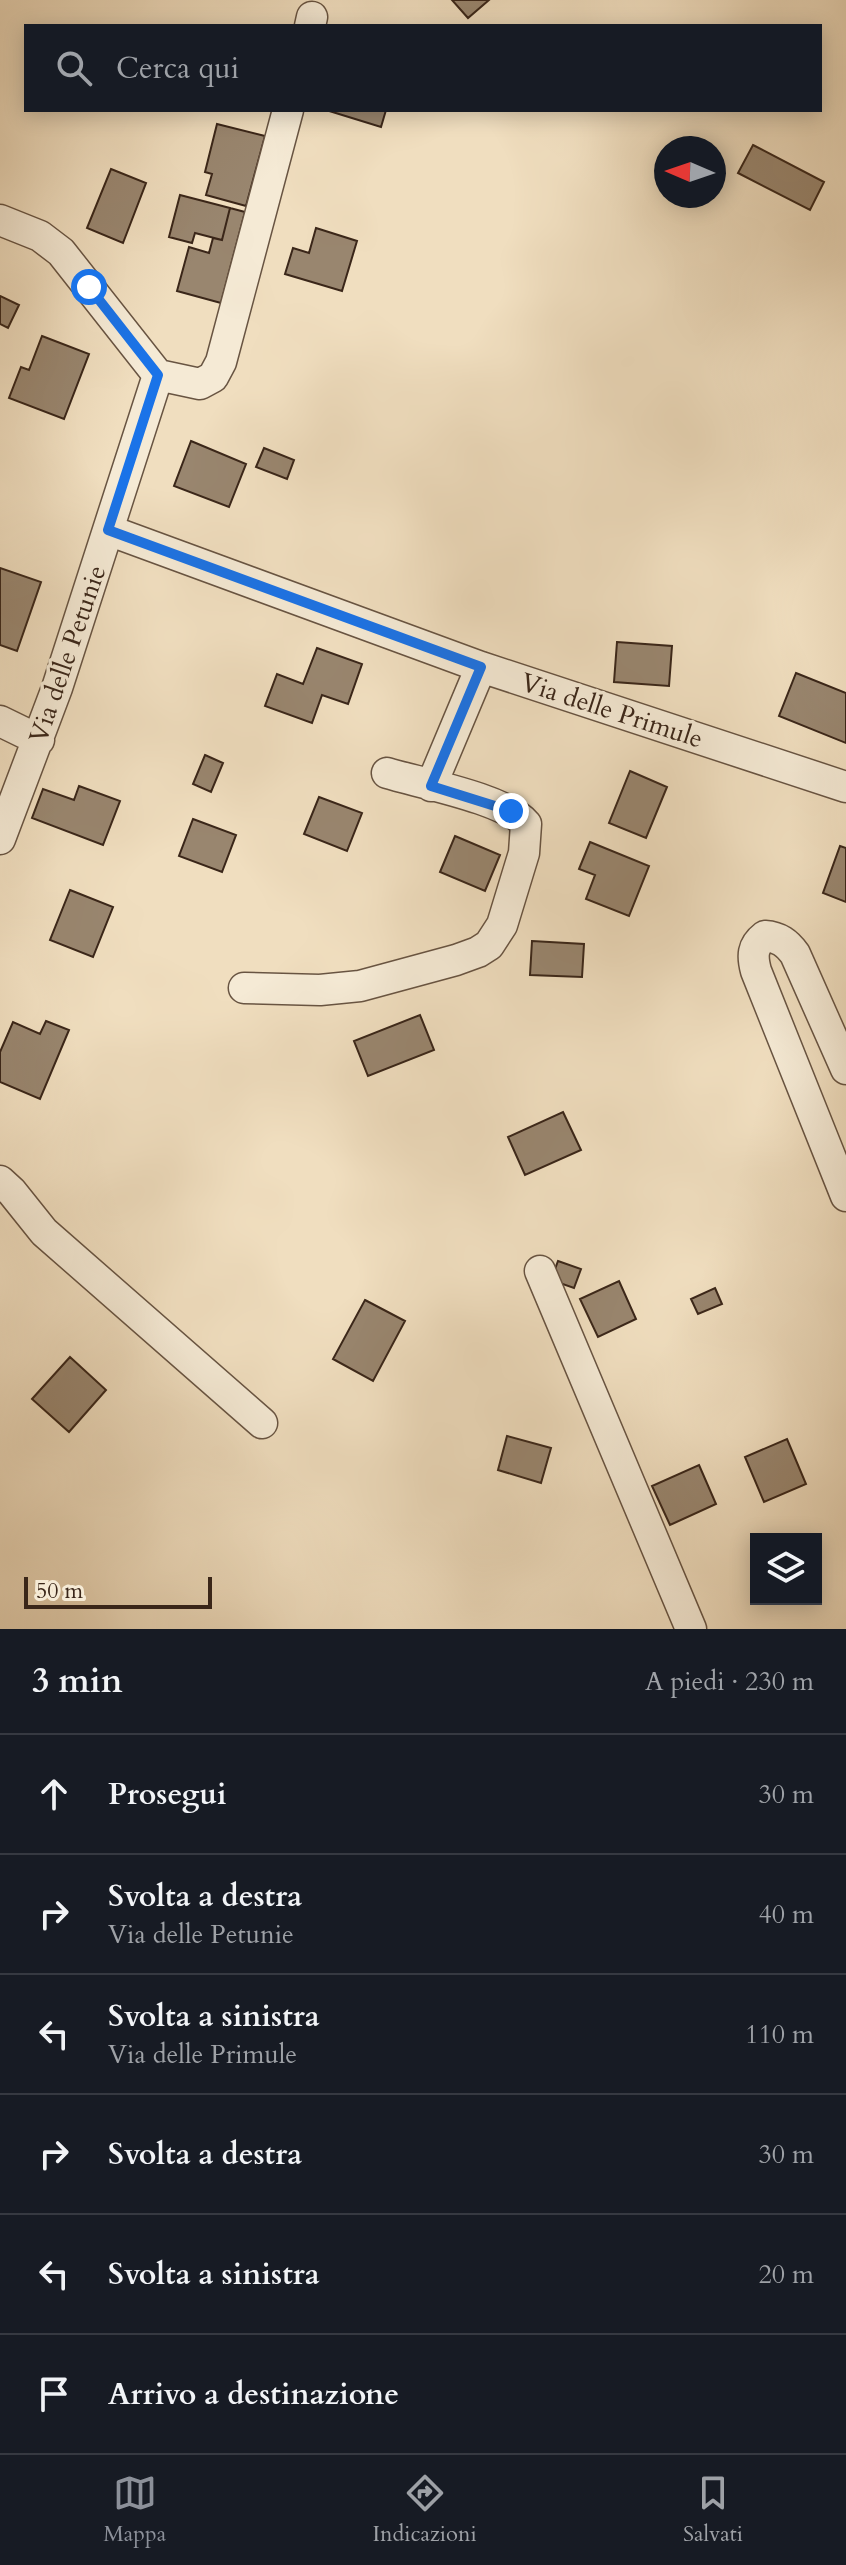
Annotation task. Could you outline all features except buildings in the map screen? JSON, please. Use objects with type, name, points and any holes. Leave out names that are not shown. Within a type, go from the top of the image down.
[{"type":"street","points":[[0,220],[40,236],[61,252],[158,375],[200,384],[213,377],[218,370],[287,112]]},
{"type":"street","name":"Via delle Petunie","points":[[0,839],[39,740],[158,375]]},
{"type":"street","name":"Via delle Primule","points":[[108,530],[481,667],[846,787]]},
{"type":"street","points":[[431,786],[481,667]]},
{"type":"street","points":[[0,721],[39,740]]},
{"type":"street","points":[[244,988],[320,990],[360,986],[466,957],[489,945],[505,917],[526,844],[526,824],[520,816],[502,807],[387,773]]},
{"type":"street","points":[[846,1069],[795,954],[783,941],[765,936],[755,948],[756,971],[846,1196]]},
{"type":"street","points":[[0,1181],[44,1232],[262,1423]]},
{"type":"street","points":[[540,1271],[691,1629]]},
{"type":"route","points":[[89,287],[158,375],[108,530],[481,667],[431,786],[511,811]]}]
